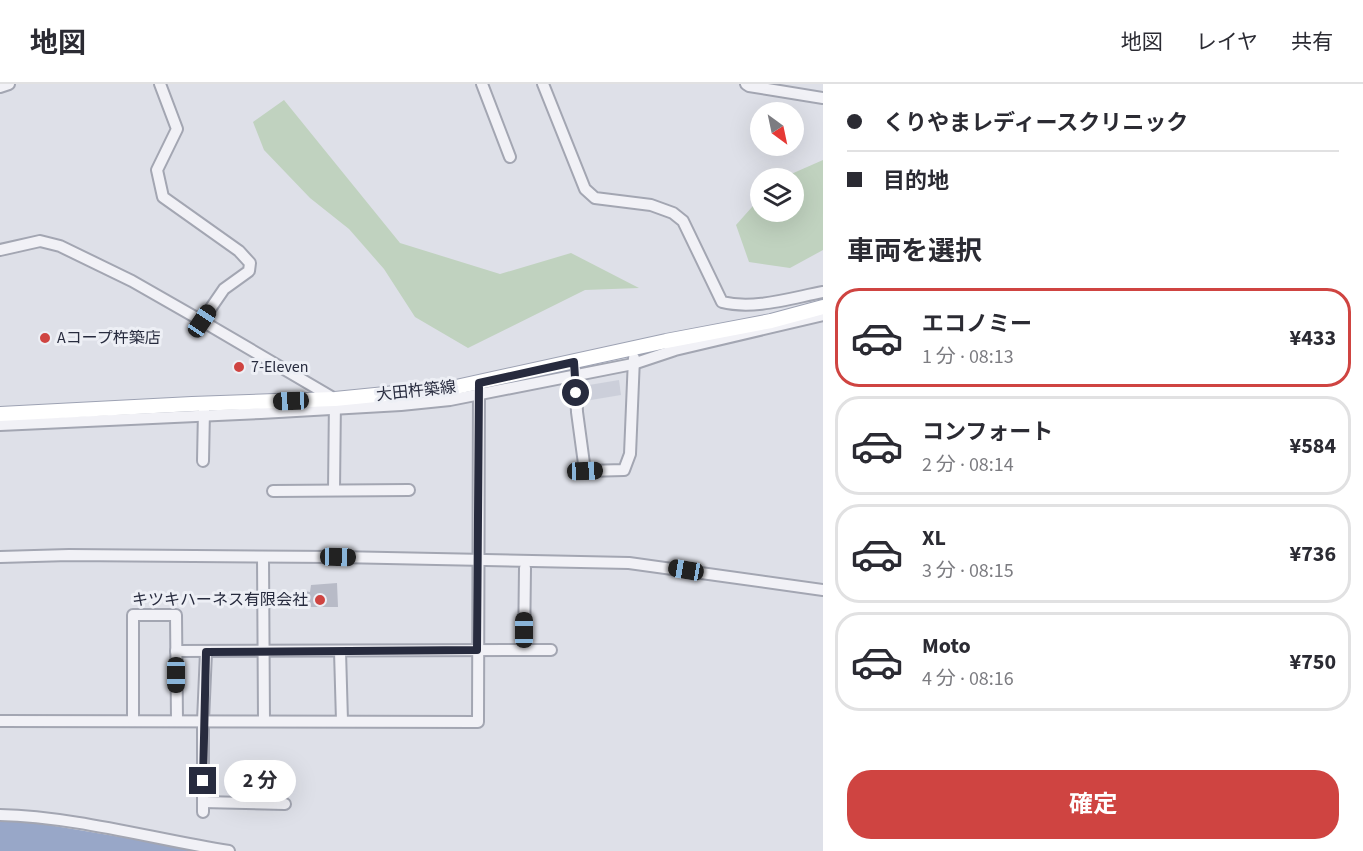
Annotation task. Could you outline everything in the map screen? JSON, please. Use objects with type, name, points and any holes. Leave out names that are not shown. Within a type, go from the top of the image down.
[{"type":"main road","name":"大田杵築線","points":[[0,414],[204,410],[335,404],[456,387],[479,389],[575,368],[634,348],[771,321],[823,307]]},
{"type":"street","points":[[0,87],[9,84]]},
{"type":"street","points":[[160,84],[177,129],[157,170],[163,196],[239,251],[250,263],[249,271],[224,289],[202,321]]},
{"type":"street","points":[[482,84],[510,157]]},
{"type":"street","points":[[543,84],[585,189],[595,198],[651,205],[672,213],[683,221],[722,302],[737,306],[823,292]]},
{"type":"street","points":[[747,84],[749,86],[792,88],[823,98]]},
{"type":"street","points":[[0,250],[40,241],[60,246],[132,281],[202,321],[335,404],[333,490]]},
{"type":"street","points":[[634,348],[633,364],[630,454],[624,470],[585,471],[577,412],[575,368],[633,364],[675,351],[823,315]]},
{"type":"street","points":[[0,722],[477,722],[479,389]]},
{"type":"street","points":[[0,425],[204,410],[203,461]]},
{"type":"street","points":[[273,491],[409,490]]},
{"type":"street","points":[[0,557],[80,555],[478,559],[663,566],[823,590]]},
{"type":"street","points":[[263,557],[264,721]]},
{"type":"street","points":[[524,650],[525,568]]},
{"type":"street","points":[[133,721],[133,615],[176,615],[177,721]]},
{"type":"street","points":[[176,651],[551,650]]},
{"type":"street","points":[[340,651],[342,722]]},
{"type":"street","points":[[206,652],[203,807],[285,804]]},
{"type":"street","points":[[0,815],[130,832],[229,851]]},
{"type":"shaded area","points":[[619,380],[621,395],[585,401],[583,386]]},
{"type":"green space","points":[[284,100],[400,243],[500,274],[571,253],[639,288],[585,290],[468,348],[415,317],[384,269],[349,229],[310,198],[264,150],[253,122]]},
{"type":"green space","points":[[823,160],[823,250],[790,268],[749,262],[736,225],[750,209],[750,222],[804,222],[804,168]]},
{"type":"water","points":[[0,819],[19,820],[204,851],[0,851]]},
{"type":"building","name":"キツキハーネス有限会社","points":[[337,583],[338,607],[302,607],[300,590],[310,592],[311,585]]},
{"type":"place","name":"Aコープ杵築店","points":[[45,338]]},
{"type":"place","name":"7-Eleven","points":[[239,367]]},
{"type":"place","name":"キツキハーネス有限会社","points":[[320,600]]},
{"type":"route","points":[[203,781],[206,652],[477,650],[479,383],[574,362],[576,393]]}]
